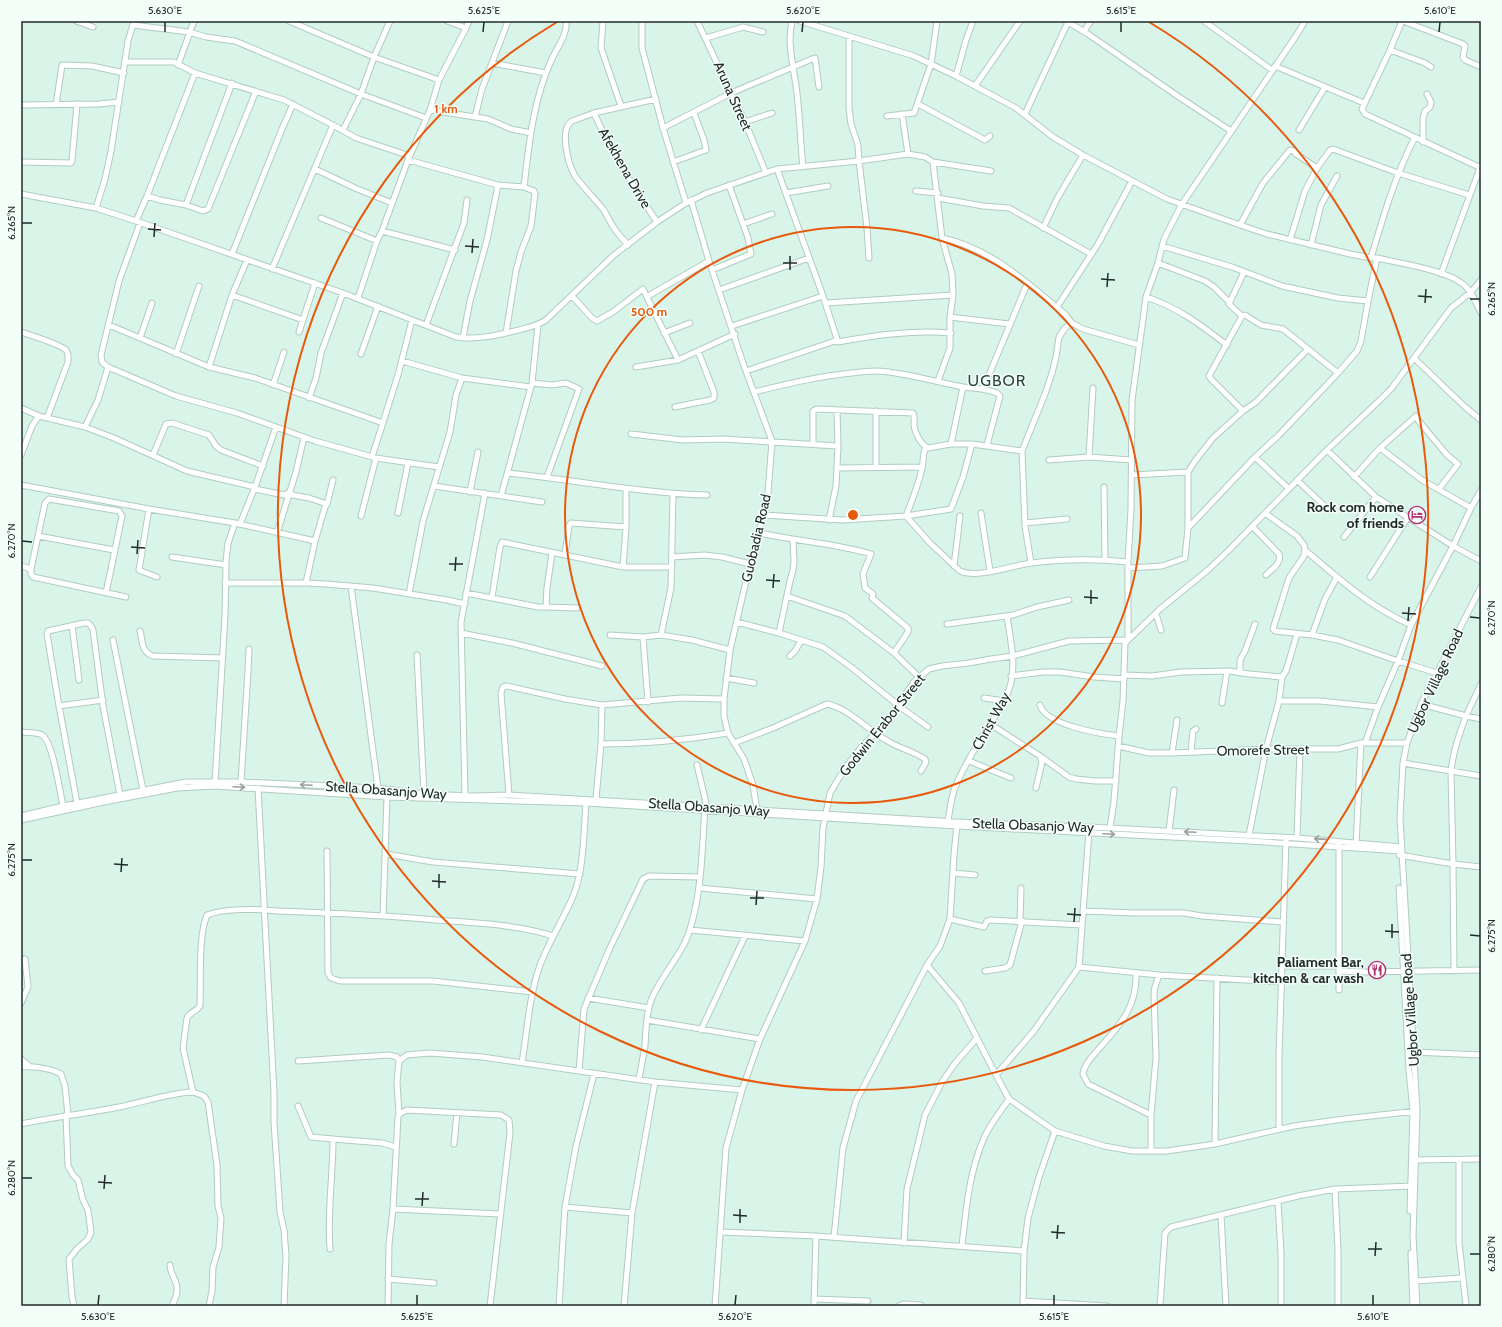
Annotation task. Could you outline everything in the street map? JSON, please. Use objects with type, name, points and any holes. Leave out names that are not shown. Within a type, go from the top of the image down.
[{"type":"street","points":[[76,21],[93,27]]},
{"type":"street","points":[[178,65],[194,21]]},
{"type":"street","points":[[289,21],[374,57],[439,80]]},
{"type":"street","points":[[343,130],[361,94],[388,21]]},
{"type":"street","points":[[447,21],[466,28]]},
{"type":"street","points":[[358,298],[377,241],[409,158],[430,110],[439,80],[469,21]]},
{"type":"street","points":[[475,117],[482,90],[508,21]]},
{"type":"street","points":[[524,187],[531,133],[539,94],[546,73],[565,32],[566,21]]},
{"type":"street","points":[[603,21],[601,48],[621,106]]},
{"type":"street","points":[[642,21],[642,48],[663,128],[686,202]]},
{"type":"street","name":"Aruna Street","points":[[698,21],[745,122],[766,173]]},
{"type":"street","points":[[792,21],[790,30],[792,67],[796,85],[803,167]]},
{"type":"street","points":[[800,21],[808,22],[914,56],[956,76],[1026,114],[1053,137],[1083,155],[1167,199],[1240,225],[1290,240],[1423,268],[1441,274],[1463,284],[1471,292],[1481,313]]},
{"type":"street","points":[[887,116],[914,113],[931,64],[937,21]]},
{"type":"street","points":[[956,76],[973,21]]},
{"type":"street","points":[[974,86],[1020,21]]},
{"type":"street","points":[[1084,31],[1091,21]]},
{"type":"street","points":[[1204,21],[1273,68],[1356,98],[1364,103]]},
{"type":"street","points":[[1128,640],[1128,562],[1132,475],[1132,400],[1146,297],[1158,263],[1162,246],[1182,204],[1305,21]]},
{"type":"street","points":[[1441,274],[1481,166],[1423,142],[1365,114],[1362,109],[1402,21],[1463,44],[1465,46],[1463,57],[1465,60],[1481,67]]},
{"type":"street","points":[[1026,114],[1067,22],[1084,31],[1231,131]]},
{"type":"street","points":[[96,208],[108,165],[128,41],[134,23],[235,41],[361,94],[426,118]]},
{"type":"street","points":[[706,38],[743,27],[763,32]]},
{"type":"street","points":[[849,36],[849,108],[851,124],[858,145],[869,258]]},
{"type":"street","points":[[1390,50],[1425,63],[1431,67]]},
{"type":"street","points":[[663,128],[731,93],[815,58],[819,87]]},
{"type":"street","points":[[125,62],[169,61],[195,73],[232,83],[293,104],[356,138],[409,158],[498,185],[524,187],[534,191],[535,201],[531,226],[521,252],[516,271],[506,333]]},
{"type":"street","points":[[492,63],[546,73]]},
{"type":"street","points":[[56,105],[62,65],[92,66],[124,73]]},
{"type":"street","points":[[195,73],[147,196],[119,281],[101,355],[102,362],[108,367],[176,396],[237,413],[304,438],[374,457],[439,467]]},
{"type":"street","points":[[186,205],[232,83]]},
{"type":"street","points":[[1299,130],[1325,87]]},
{"type":"street","points":[[147,196],[186,205],[203,211],[208,209],[256,91]]},
{"type":"street","points":[[1423,142],[1423,118],[1425,111],[1430,107],[1431,102],[1427,94]]},
{"type":"street","points":[[628,245],[614,228],[606,214],[575,176],[568,162],[566,128],[572,121],[594,113],[656,99]]},
{"type":"street","points":[[21,105],[100,104],[119,102]]},
{"type":"street","points":[[21,162],[72,161],[77,104]]},
{"type":"street","points":[[232,254],[293,104]]},
{"type":"street","points":[[918,104],[985,140],[990,136]]},
{"type":"street","points":[[430,110],[488,119],[511,129],[531,133]]},
{"type":"street","name":"Afekhena Drive","points":[[594,113],[607,142],[626,175],[657,222]]},
{"type":"street","points":[[673,162],[706,150],[694,113]]},
{"type":"street","points":[[745,122],[772,113]]},
{"type":"street","points":[[902,114],[908,154]]},
{"type":"street","points":[[272,269],[333,126]]},
{"type":"street","points":[[1188,528],[1255,457],[1279,435],[1338,373],[1356,351],[1361,340],[1374,258],[1384,214],[1398,173],[1415,137]]},
{"type":"street","points":[[1290,240],[1305,192],[1317,168],[1330,150],[1333,149],[1398,173],[1469,195]]},
{"type":"street","points":[[1240,225],[1263,183],[1290,150],[1294,151],[1296,154],[1317,168]]},
{"type":"street","points":[[21,194],[96,208],[358,298],[456,338],[481,338],[538,325],[546,320],[572,296],[594,273],[657,222],[686,202],[729,185],[778,169],[859,161],[908,154],[925,157],[934,162],[990,171]]},
{"type":"street","points":[[1043,228],[1058,197],[1083,155]]},
{"type":"street","points":[[934,162],[942,238],[952,274],[953,295],[950,317],[950,348],[938,381]]},
{"type":"street","points":[[315,169],[355,188],[392,203]]},
{"type":"street","points":[[778,169],[808,258],[826,303],[838,342]]},
{"type":"street","points":[[1311,245],[1321,205],[1337,176]]},
{"type":"street","points":[[1057,307],[1112,221],[1132,181]]},
{"type":"street","points":[[463,338],[470,301],[487,240],[498,185]]},
{"type":"street","points":[[712,270],[751,254],[750,244],[729,185]]},
{"type":"street","points":[[786,193],[828,186]]},
{"type":"street","points":[[916,191],[983,206],[1009,208],[1091,254]]},
{"type":"street","points":[[426,325],[464,223],[467,200]]},
{"type":"street","name":"Guobadia Road","points":[[691,200],[712,270],[772,442],[768,493],[764,515],[750,564],[730,650],[724,699],[724,716],[728,733],[744,759],[751,778],[757,810]]},
{"type":"street","points":[[743,224],[772,214]]},
{"type":"street","points":[[321,218],[377,241]]},
{"type":"street","points":[[382,231],[455,250]]},
{"type":"street","points":[[942,238],[958,241],[976,248],[995,260],[1057,307],[1072,323],[1083,329],[1139,345]]},
{"type":"street","points":[[1162,246],[1244,272],[1282,286],[1338,298],[1368,301]]},
{"type":"street","points":[[719,290],[808,258]]},
{"type":"street","points":[[210,368],[232,295],[247,260]]},
{"type":"street","points":[[648,296],[710,261]]},
{"type":"street","points":[[1158,263],[1205,281],[1214,287],[1230,303],[1230,306],[1242,316],[1245,315],[1261,324],[1283,329],[1338,373]]},
{"type":"street","points":[[1230,303],[1244,272]]},
{"type":"street","points":[[1110,828],[1123,701],[1125,643],[1154,614],[1208,570],[1391,388],[1451,308],[1471,292],[1481,280]]},
{"type":"street","points":[[299,332],[315,283]]},
{"type":"street","points":[[983,389],[1027,284]]},
{"type":"street","points":[[176,354],[199,286]]},
{"type":"street","points":[[572,296],[592,318],[597,321],[613,312],[643,289],[648,296],[664,333],[678,360]]},
{"type":"street","points":[[309,398],[316,378],[321,353],[343,293]]},
{"type":"street","points":[[232,295],[303,320]]},
{"type":"street","points":[[826,303],[953,295]]},
{"type":"street","points":[[732,326],[823,296]]},
{"type":"street","points":[[1146,297],[1171,306],[1197,322],[1227,345]]},
{"type":"street","points":[[140,338],[152,303]]},
{"type":"street","points":[[361,354],[378,306]]},
{"type":"street","points":[[1242,316],[1209,376],[1243,411]]},
{"type":"street","points":[[950,317],[1009,324]]},
{"type":"street","points":[[361,516],[374,457],[402,361],[412,320]]},
{"type":"street","points":[[664,333],[690,323]]},
{"type":"street","points":[[1031,563],[1025,523],[1022,451],[1052,373],[1059,337],[1065,328],[1072,323]]},
{"type":"street","points":[[109,325],[210,368],[255,378],[383,423]]},
{"type":"street","points":[[501,496],[532,385],[538,325]]},
{"type":"street","points":[[746,371],[834,341],[838,342],[924,331],[951,333]]},
{"type":"street","points":[[21,332],[59,346],[65,350],[68,355],[68,362],[47,418]]},
{"type":"street","points":[[636,367],[678,360],[735,334]]},
{"type":"street","points":[[1128,568],[1162,566],[1185,558],[1188,528],[1188,472],[1213,438],[1243,411],[1256,402],[1308,349]]},
{"type":"street","points":[[674,407],[714,398],[714,392],[698,351]]},
{"type":"street","points":[[274,385],[284,352]]},
{"type":"street","points":[[1414,358],[1481,420]]},
{"type":"street","points":[[402,361],[462,378],[532,385],[566,383],[579,389],[547,477]]},
{"type":"street","points":[[85,427],[98,400],[108,367]]},
{"type":"street","points":[[754,392],[796,381],[842,374],[876,371],[922,377],[997,392],[1000,396],[987,445]]},
{"type":"street","points":[[409,594],[423,521],[450,432],[456,395],[462,378]]},
{"type":"street","points":[[951,444],[963,386]]},
{"type":"street","points":[[1089,457],[1092,388]]},
{"type":"street","points":[[21,408],[39,416],[85,427],[114,438],[187,471],[284,495],[290,492]]},
{"type":"street","points":[[813,444],[813,410],[817,409],[913,413],[915,416],[915,430],[926,447]]},
{"type":"street","points":[[829,520],[836,486],[838,446],[837,410]]},
{"type":"street","points":[[876,411],[876,467]]},
{"type":"street","points":[[21,455],[32,426],[39,416]]},
{"type":"street","points":[[1354,477],[1380,448],[1416,416],[1447,455],[1458,464],[1439,489]]},
{"type":"street","points":[[153,455],[166,424],[172,423],[208,436],[221,450],[263,466]]},
{"type":"street","points":[[215,784],[228,543],[255,488],[276,427]]},
{"type":"street","points":[[631,434],[683,440],[723,438],[838,446]]},
{"type":"street","points":[[277,533],[290,492],[304,438]]},
{"type":"street","points":[[926,447],[951,444],[972,444],[1022,451]]},
{"type":"street","points":[[764,515],[829,520],[906,516],[951,509],[963,477],[972,444]]},
{"type":"street","points":[[906,516],[922,467],[926,447]]},
{"type":"street","points":[[1380,448],[1422,480],[1471,508]]},
{"type":"street","points":[[1327,450],[1376,497],[1453,546],[1481,561]]},
{"type":"street","points":[[470,492],[478,452]]},
{"type":"street","points":[[1049,460],[1089,457],[1131,460]]},
{"type":"street","points":[[1255,457],[1289,489]]},
{"type":"street","points":[[398,513],[408,463]]},
{"type":"street","points":[[837,468],[922,467]]},
{"type":"street","points":[[1132,475],[1188,472]]},
{"type":"street","points":[[508,473],[547,477],[626,489],[673,494],[707,495]]},
{"type":"street","points":[[306,582],[315,540],[333,480]]},
{"type":"street","points":[[1298,480],[1329,510]]},
{"type":"street","points":[[21,485],[238,524],[315,540]]},
{"type":"street","points":[[434,486],[542,502]]},
{"type":"street","points":[[1104,486],[1105,560]]},
{"type":"street","points":[[623,567],[626,527],[626,489]]},
{"type":"street","points":[[1356,845],[1363,743],[1398,661],[1411,625],[1481,490]]},
{"type":"street","points":[[290,492],[292,495],[309,498],[327,504]]},
{"type":"street","points":[[465,795],[461,622],[485,493]]},
{"type":"street","points":[[661,635],[671,588],[673,494]]},
{"type":"street","points":[[1344,537],[1376,497]]},
{"type":"street","points":[[106,593],[122,516],[119,511],[50,499],[45,503],[31,574],[33,576],[106,593],[126,597]]},
{"type":"street","points":[[149,509],[139,567],[141,572],[157,577]]},
{"type":"street","points":[[1265,513],[1297,536],[1304,545],[1305,550],[1304,556],[1288,581],[1273,627],[1275,631],[1312,635],[1338,640],[1437,673]]},
{"type":"street","points":[[981,514],[990,571]]},
{"type":"street","points":[[906,516],[930,543],[954,566],[965,573],[970,574],[990,571],[1031,563],[1105,560],[1128,562]]},
{"type":"street","points":[[954,566],[960,516]]},
{"type":"street","points":[[1370,577],[1408,517]]},
{"type":"street","points":[[1025,523],[1067,520]]},
{"type":"street","points":[[566,555],[569,526],[571,523],[626,527]]},
{"type":"street","points":[[1252,526],[1279,554],[1280,557],[1279,562],[1266,575]]},
{"type":"street","points":[[759,533],[851,549],[871,554],[863,574],[865,588],[873,594],[872,598],[908,628],[908,632],[894,653]]},
{"type":"street","points":[[38,536],[114,550]]},
{"type":"street","points":[[779,633],[794,570],[793,540]]},
{"type":"street","points":[[492,598],[502,542],[623,567],[672,567]]},
{"type":"street","points":[[1305,550],[1363,599],[1411,625]]},
{"type":"street","points":[[546,607],[552,553]]},
{"type":"street","points":[[672,557],[704,554],[750,564]]},
{"type":"street","points":[[172,557],[226,565]]},
{"type":"street","points":[[21,566],[31,569]]},
{"type":"street","points":[[1312,635],[1325,599],[1337,577]]},
{"type":"street","points":[[225,583],[306,582],[351,586],[409,594],[465,604]]},
{"type":"street","points":[[351,586],[378,788]]},
{"type":"street","name":"Ugbor Village Road","points":[[1413,1306],[1410,1236],[1415,1111],[1405,971],[1399,851],[1403,763],[1406,742],[1421,704],[1481,587]]},
{"type":"street","points":[[466,593],[538,607],[577,608]]},
{"type":"street","points":[[787,596],[845,616],[894,653],[919,677]]},
{"type":"street","points":[[947,624],[1007,616],[1037,607],[1069,600]]},
{"type":"street","points":[[1154,614],[1159,622],[1161,630]]},
{"type":"street","name":"Christ Way","points":[[948,821],[950,802],[955,786],[990,724],[1005,701],[1011,682],[1013,656],[1007,616]]},
{"type":"street","points":[[737,622],[823,647],[928,727]]},
{"type":"street","points":[[77,803],[47,633],[48,631],[84,623],[88,623],[91,626],[120,795]]},
{"type":"street","points":[[1240,673],[1240,660],[1255,624]]},
{"type":"street","points":[[72,626],[79,680]]},
{"type":"street","points":[[140,630],[147,654],[153,656],[222,658]]},
{"type":"street","points":[[461,633],[512,643],[602,666]]},
{"type":"street","points":[[1249,835],[1266,749],[1279,702],[1282,677],[1286,671],[1297,634]]},
{"type":"street","points":[[610,635],[643,637],[661,635],[692,640],[730,650]]},
{"type":"street","points":[[643,637],[648,702]]},
{"type":"street","points":[[113,640],[143,790]]},
{"type":"street","name":"Godwin Erabor Street","points":[[715,1306],[726,1148],[742,1090],[760,1039],[805,941],[817,899],[821,867],[823,828],[830,793],[845,768],[863,745],[875,734],[914,682],[929,669],[1013,656],[1069,641],[1128,640]]},
{"type":"street","points":[[790,656],[801,641]]},
{"type":"street","points":[[241,782],[249,649]]},
{"type":"street","points":[[417,655],[424,794]]},
{"type":"street","points":[[1012,676],[1043,672],[1060,672],[1094,677],[1124,677],[1152,676],[1181,672],[1227,671],[1282,677]]},
{"type":"street","points":[[1222,703],[1227,671]]},
{"type":"street","points":[[726,678],[754,683]]},
{"type":"street","points":[[1454,971],[1451,771],[1456,743],[1466,716],[1481,684]]},
{"type":"street","points":[[509,794],[501,693],[503,687],[507,686],[565,699],[602,705],[681,698],[724,699]]},
{"type":"street","points":[[984,698],[1005,701]]},
{"type":"street","points":[[59,706],[103,700]]},
{"type":"street","points":[[1279,702],[1320,701],[1378,707]]},
{"type":"street","points":[[734,743],[828,704],[840,708],[875,734],[925,759],[926,762],[922,771]]},
{"type":"street","points":[[1421,704],[1481,719]]},
{"type":"street","points":[[596,799],[601,744],[602,705]]},
{"type":"street","points":[[1040,705],[1046,715],[1074,727],[1119,736]]},
{"type":"street","points":[[1172,753],[1177,720]]},
{"type":"street","points":[[990,724],[1040,756],[1068,777],[1095,781],[1116,781]]},
{"type":"street","points":[[1191,752],[1193,731],[1196,729]]},
{"type":"street","points":[[21,732],[39,734],[46,738],[52,756],[62,806]]},
{"type":"street","points":[[601,744],[625,744],[728,733]]},
{"type":"street","name":"Omorefe Street","points":[[1118,746],[1149,752],[1172,753],[1266,749],[1338,749],[1363,743],[1406,742]]},
{"type":"street","points":[[1298,838],[1300,749]]},
{"type":"street","points":[[1036,788],[1042,762],[1040,756]]},
{"type":"street","points":[[969,761],[1011,778]]},
{"type":"street","points":[[1403,763],[1481,776]]},
{"type":"street","points":[[639,1079],[649,1008],[660,983],[680,952],[690,930],[699,888],[706,808],[697,766]]},
{"type":"street","name":"Stella Obasanjo Way","points":[[21,816],[62,806],[186,782],[215,784],[241,782],[378,788],[424,794],[465,795],[477,797],[509,794],[586,801],[596,799],[706,808],[757,810],[767,813],[948,821],[957,824],[1089,830],[1110,828],[1249,835],[1286,840],[1298,838],[1399,851],[1453,864],[1481,866]]},
{"type":"street","points":[[21,820],[177,788],[215,784],[387,797],[477,797],[586,801],[767,813]]},
{"type":"street","points":[[258,788],[280,1212],[284,1230],[286,1256],[284,1306]]},
{"type":"street","points":[[1169,831],[1174,790]]},
{"type":"street","points":[[383,915],[387,797]]},
{"type":"street","points":[[522,1063],[533,992],[539,968],[574,893],[580,874],[586,801]]},
{"type":"street","points":[[825,816],[957,824],[950,919],[940,946],[927,965],[856,1101],[843,1148],[834,1237]]},
{"type":"street","points":[[996,1075],[1033,1032],[1079,967],[1089,830],[1339,844],[1339,990]]},
{"type":"street","points":[[1279,1129],[1278,1056],[1282,982],[1286,840]]},
{"type":"street","points":[[327,851],[328,973],[331,978],[336,981],[433,981],[533,992]]},
{"type":"street","points":[[386,854],[433,862],[580,874]]},
{"type":"street","points":[[954,873],[975,875]]},
{"type":"street","points":[[579,1071],[584,1009],[608,950],[643,879],[649,876],[700,877]]},
{"type":"street","points":[[699,888],[817,899]]},
{"type":"street","points":[[985,971],[1005,968],[1010,965],[1021,921],[1021,888]]},
{"type":"street","points":[[194,1092],[183,1048],[187,1018],[189,1014],[200,1006],[201,950],[204,921],[207,915],[224,911],[264,909],[383,915],[485,923],[538,931],[553,936]]},
{"type":"street","points":[[1083,911],[1184,913],[1202,916],[1283,922]]},
{"type":"street","points":[[950,919],[984,927],[990,920],[1082,925]]},
{"type":"street","points":[[690,930],[805,941]]},
{"type":"street","points":[[701,1030],[745,936]]},
{"type":"street","points":[[21,1003],[28,987],[25,959]]},
{"type":"street","points":[[927,965],[959,1003],[1010,1099],[1055,1132],[1104,1146],[1132,1151],[1151,1151],[1214,1144],[1279,1129],[1344,1119],[1415,1111]]},
{"type":"street","points":[[1282,966],[1339,968],[1366,972],[1481,970]]},
{"type":"street","points":[[1079,967],[1136,974],[1282,982]]},
{"type":"street","name":"Ugbor Village Road","points":[[1405,971],[1414,1052],[1415,1160],[1412,1186],[1417,1306]]},
{"type":"street","points":[[1136,974],[1134,994],[1130,1009],[1113,1033],[1086,1065],[1083,1074],[1088,1084],[1151,1115]]},
{"type":"street","points":[[1151,1151],[1151,1115],[1156,1058],[1155,987],[1159,975]]},
{"type":"street","points":[[1214,1144],[1217,978]]},
{"type":"street","points":[[588,998],[649,1008]]},
{"type":"street","points":[[647,1020],[760,1039]]},
{"type":"street","points":[[904,1243],[906,1189],[925,1115],[956,1062],[977,1038]]},
{"type":"street","points":[[1414,1052],[1481,1055]]},
{"type":"street","points":[[399,1061],[407,1055],[430,1053],[482,1057],[655,1082],[742,1090]]},
{"type":"street","points":[[298,1060],[390,1055],[397,1057],[399,1061],[397,1082],[399,1114],[393,1209],[389,1244],[388,1306]]},
{"type":"street","points":[[21,1059],[28,1066]]},
{"type":"street","points":[[21,1067],[28,1066],[51,1070],[61,1074],[65,1086],[68,1166],[78,1180],[83,1200],[88,1210],[91,1227],[91,1232],[88,1238],[77,1248],[69,1259],[74,1306]]},
{"type":"street","points":[[559,1306],[566,1207],[576,1146],[594,1074]]},
{"type":"street","points":[[624,1306],[632,1212],[655,1082]]},
{"type":"street","points":[[21,1124],[124,1106],[177,1093],[194,1092],[204,1096],[208,1102],[217,1165],[218,1206],[221,1218],[219,1248],[213,1267],[212,1291],[209,1306]]},
{"type":"street","points":[[962,1246],[967,1199],[974,1163],[984,1136],[1010,1099]]},
{"type":"street","points":[[298,1106],[311,1137],[382,1143],[396,1147]]},
{"type":"street","points":[[399,1114],[407,1110],[501,1115],[509,1120],[510,1133],[490,1306]]},
{"type":"street","points":[[454,1144],[457,1113]]},
{"type":"street","points":[[1055,1132],[1039,1177],[1028,1218],[1024,1251],[1024,1304],[1107,1306]]},
{"type":"street","points":[[330,1249],[329,1235],[333,1139]]},
{"type":"street","points":[[1415,1160],[1481,1159]]},
{"type":"street","points":[[1459,1160],[1459,1243],[1462,1278],[1465,1285],[1466,1306]]},
{"type":"street","points":[[1160,1306],[1164,1233],[1171,1227],[1334,1189],[1412,1186]]},
{"type":"street","points":[[1334,1189],[1338,1250],[1338,1306]]},
{"type":"street","points":[[1278,1201],[1281,1254],[1281,1306]]},
{"type":"street","points":[[566,1207],[632,1212]]},
{"type":"street","points":[[393,1209],[500,1214]]},
{"type":"street","points":[[1221,1215],[1226,1306]]},
{"type":"street","points":[[720,1232],[834,1237],[1024,1251]]},
{"type":"street","points":[[814,1306],[816,1236]]},
{"type":"street","points":[[170,1265],[170,1271],[177,1285],[176,1295],[172,1306]]},
{"type":"street","points":[[1416,1281],[1462,1278]]},
{"type":"street","points":[[388,1280],[434,1283]]},
{"type":"street","points":[[814,1298],[868,1301]]},
{"type":"street","points":[[899,1306],[902,1304],[921,1304]]},
{"type":"place","name":"Rock com home of friends","points":[[1417,515]]},
{"type":"place","name":"Paliament Bar, kitchen & car wash","points":[[1377,970]]},
{"type":"district","name":"UGBOR","points":[[997,380]]}]
